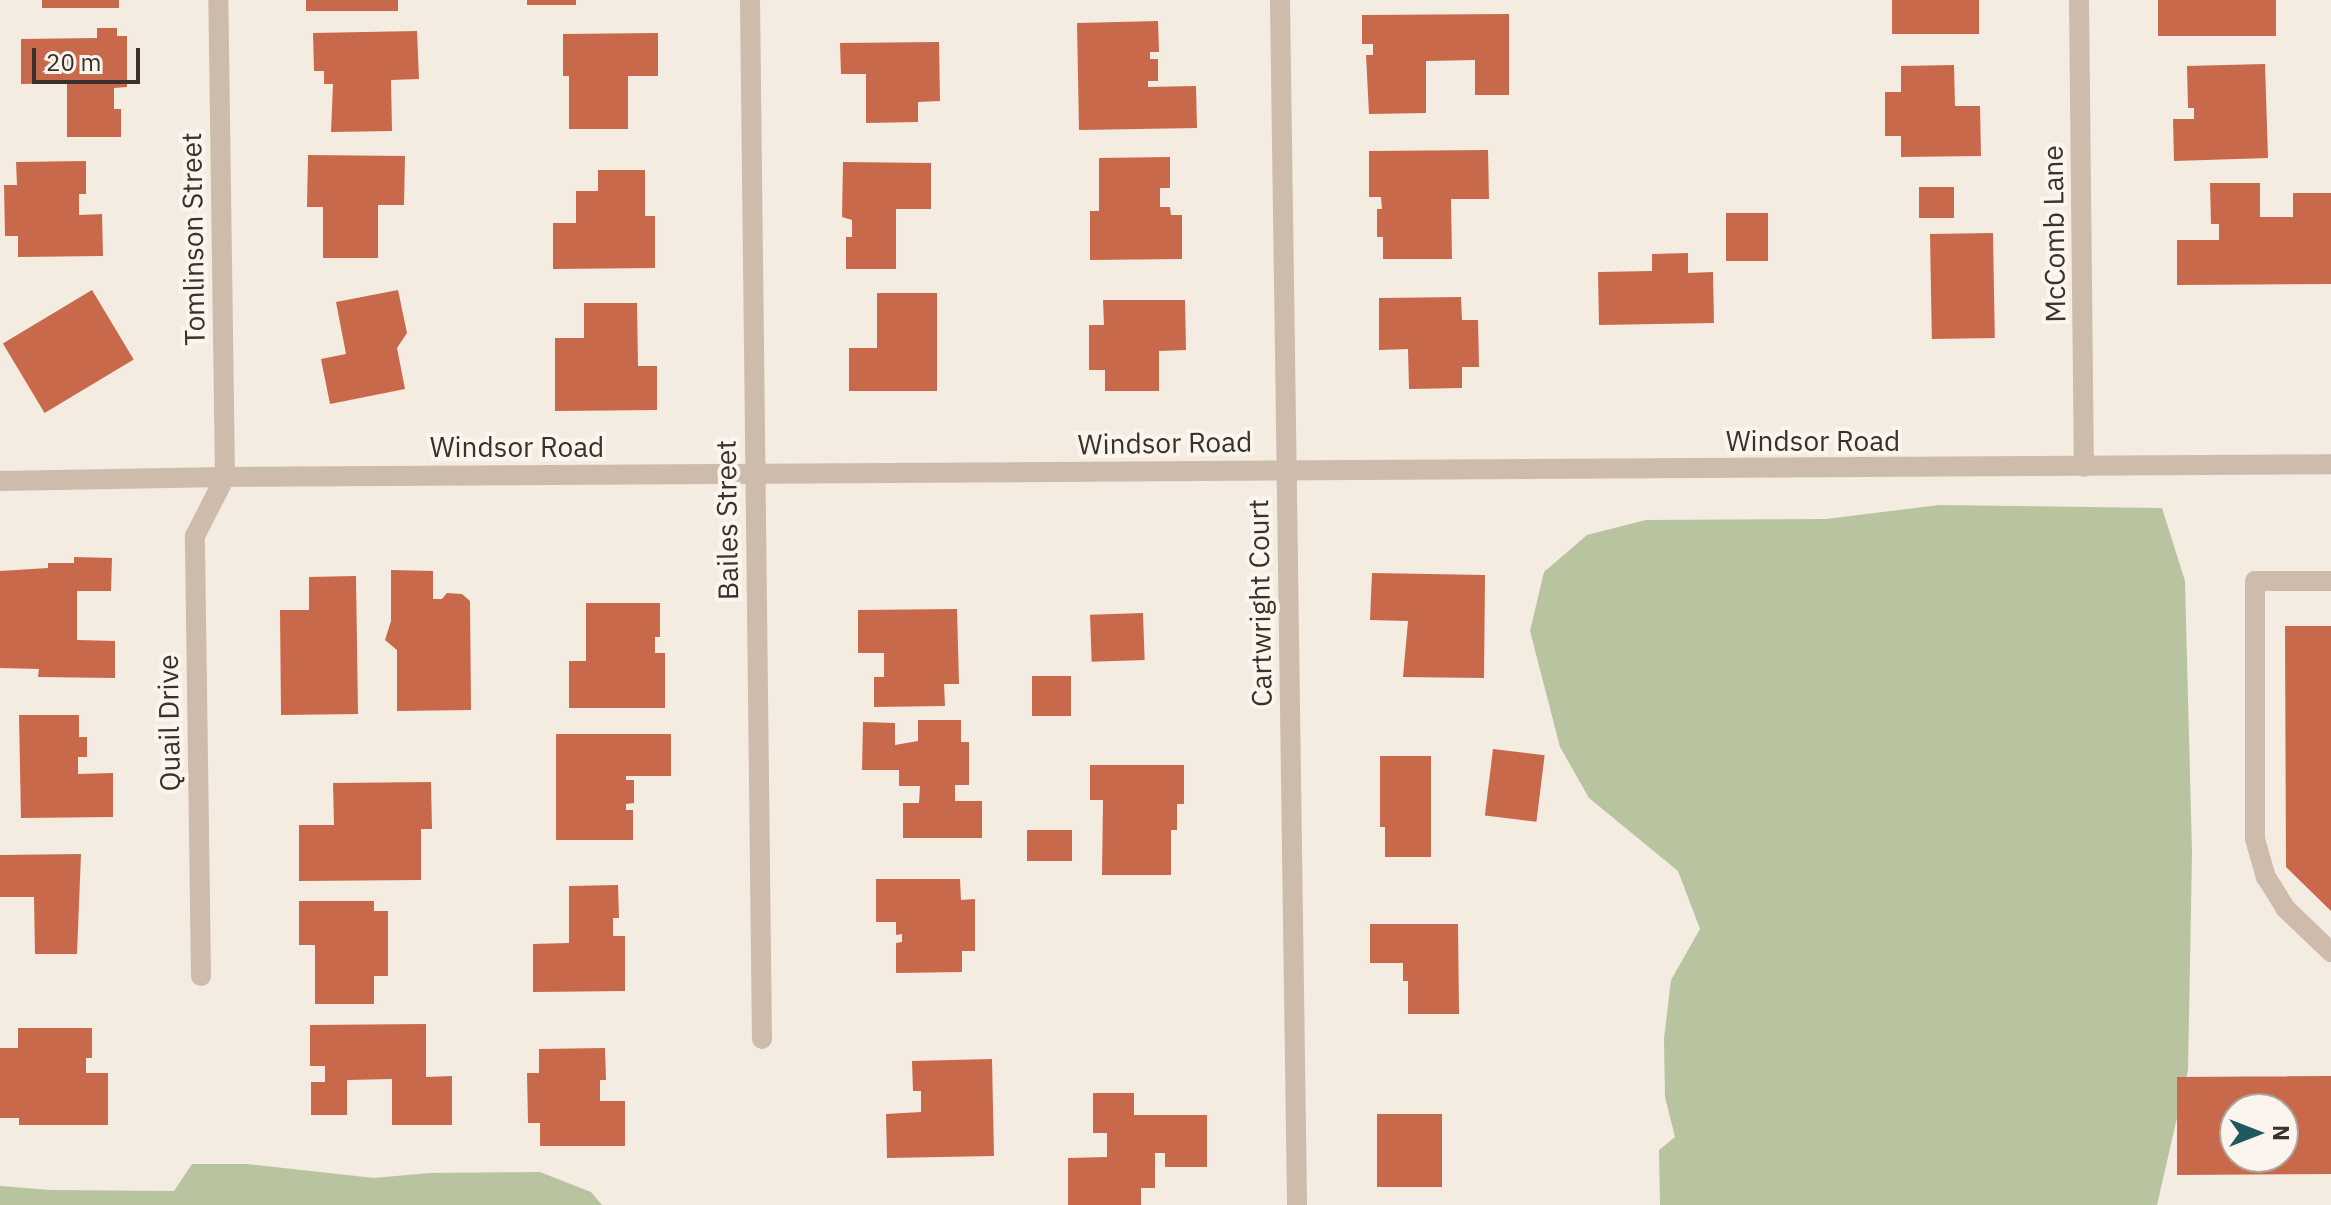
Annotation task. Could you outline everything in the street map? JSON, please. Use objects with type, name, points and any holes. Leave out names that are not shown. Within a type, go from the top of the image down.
[{"type":"street","name":"Tomlinson Street","points":[[218,0],[225,477]]},
{"type":"street","name":"Bailes Street","points":[[750,0],[762,1039]]},
{"type":"street","name":"Cartwright Court","points":[[1280,0],[1297,1205]]},
{"type":"street","name":"McComb Lane","points":[[2079,0],[2084,467]]},
{"type":"street","name":"Windsor Road","points":[[0,481],[1287,469],[2331,464]]},
{"type":"street","name":"Quail Drive","points":[[201,976],[195,536],[225,477]]},
{"type":"street","points":[[2331,581],[2255,581],[2255,839],[2266,877],[2285,908],[2331,952]]},
{"type":"green space","points":[[1939,505],[2162,508],[2185,581],[2192,853],[2188,1070],[2157,1205],[1660,1205],[1659,1150],[1675,1137],[1665,1097],[1664,1039],[1671,980],[1700,929],[1678,871],[1589,798],[1560,747],[1530,631],[1544,572],[1587,535],[1646,520],[1826,519]]},
{"type":"green space","points":[[192,1164],[247,1164],[374,1178],[429,1173],[540,1172],[591,1192],[602,1205],[0,1205],[0,1186],[51,1190],[174,1191]]},
{"type":"building","points":[[42,0],[119,0],[119,8],[42,8]]},
{"type":"building","points":[[306,0],[398,0],[398,11],[306,11]]},
{"type":"building","points":[[527,0],[576,0],[576,5],[527,5]]},
{"type":"building","points":[[1892,0],[1979,0],[1979,34],[1892,34]]},
{"type":"building","points":[[2158,0],[2276,0],[2276,36],[2158,36]]},
{"type":"building","points":[[1509,14],[1509,95],[1475,95],[1475,60],[1426,61],[1426,113],[1369,114],[1366,55],[1373,55],[1373,44],[1362,44],[1362,15]]},
{"type":"building","points":[[1158,21],[1159,52],[1150,52],[1150,59],[1158,59],[1158,81],[1148,81],[1148,87],[1196,86],[1197,128],[1079,130],[1077,23]]},
{"type":"building","points":[[97,28],[117,28],[117,36],[127,36],[127,87],[114,88],[114,109],[121,109],[121,137],[67,137],[67,83],[21,84],[21,39],[97,38]]},
{"type":"building","points":[[417,31],[419,79],[391,80],[392,131],[331,132],[333,84],[324,84],[324,71],[314,71],[313,33]]},
{"type":"building","points":[[658,33],[658,76],[628,76],[628,129],[569,129],[569,76],[563,76],[563,34]]},
{"type":"building","points":[[939,42],[940,101],[918,102],[918,122],[866,123],[866,74],[841,74],[840,43]]},
{"type":"building","points":[[2265,64],[2268,158],[2174,161],[2173,119],[2194,119],[2194,108],[2188,108],[2187,66]]},
{"type":"building","points":[[1954,65],[1955,106],[1980,106],[1981,156],[1901,157],[1901,136],[1885,136],[1885,92],[1901,92],[1901,66]]},
{"type":"building","points":[[1488,150],[1489,199],[1451,199],[1452,259],[1383,259],[1383,237],[1377,237],[1377,209],[1382,209],[1381,197],[1369,197],[1369,151]]},
{"type":"building","points":[[308,155],[405,156],[404,205],[378,205],[378,258],[323,258],[323,207],[307,207]]},
{"type":"building","points":[[1170,157],[1170,188],[1160,188],[1160,207],[1170,207],[1171,215],[1182,215],[1182,259],[1090,260],[1090,211],[1099,211],[1099,158]]},
{"type":"building","points":[[86,161],[86,194],[79,194],[79,215],[102,214],[103,256],[18,257],[18,236],[5,236],[4,185],[17,185],[16,162]]},
{"type":"building","points":[[843,162],[931,163],[931,209],[896,209],[896,269],[846,269],[846,237],[852,237],[852,220],[842,217]]},
{"type":"building","points":[[598,170],[645,170],[645,216],[655,216],[655,268],[553,269],[553,223],[576,223],[576,191],[598,191]]},
{"type":"building","points":[[2210,183],[2260,183],[2260,217],[2293,217],[2293,193],[2331,193],[2331,284],[2177,285],[2177,240],[2219,240],[2219,224],[2211,224]]},
{"type":"building","points":[[1919,187],[1954,187],[1954,218],[1919,218]]},
{"type":"building","points":[[1726,213],[1768,213],[1768,261],[1726,261]]},
{"type":"building","points":[[1993,233],[1995,338],[1932,339],[1930,234]]},
{"type":"building","points":[[1688,253],[1688,273],[1713,272],[1714,323],[1599,325],[1598,272],[1652,271],[1652,254]]},
{"type":"building","points":[[92,290],[134,359],[45,413],[3,344]]},
{"type":"building","points":[[398,290],[407,333],[397,348],[405,389],[330,404],[321,359],[346,354],[336,302]]},
{"type":"building","points":[[877,293],[937,293],[937,391],[849,391],[849,348],[877,348]]},
{"type":"building","points":[[1461,297],[1462,320],[1478,320],[1479,367],[1462,367],[1462,388],[1409,389],[1408,349],[1379,350],[1379,298]]},
{"type":"building","points":[[1103,300],[1185,300],[1186,350],[1159,351],[1159,391],[1105,391],[1105,370],[1089,370],[1089,325],[1104,325]]},
{"type":"building","points":[[584,303],[637,303],[638,366],[657,366],[657,410],[555,411],[555,338],[584,338]]},
{"type":"building","points":[[74,557],[112,558],[111,591],[77,591],[77,640],[115,641],[115,678],[38,677],[39,669],[0,668],[0,571],[48,568],[48,563],[74,563]]},
{"type":"building","points":[[391,570],[433,571],[433,599],[442,599],[447,593],[462,594],[470,601],[471,710],[397,711],[397,650],[385,640],[391,621]]},
{"type":"building","points":[[1372,573],[1485,575],[1484,678],[1403,677],[1408,621],[1370,620]]},
{"type":"building","points":[[356,576],[358,714],[281,715],[280,610],[309,610],[309,577]]},
{"type":"building","points":[[586,603],[660,603],[660,637],[655,637],[655,653],[665,653],[665,708],[569,708],[569,661],[586,661]]},
{"type":"building","points":[[957,609],[959,684],[944,684],[945,706],[874,707],[874,677],[884,677],[884,653],[858,653],[858,610]]},
{"type":"building","points":[[1143,613],[1145,660],[1092,662],[1090,615]]},
{"type":"building","points":[[2285,626],[2331,626],[2331,911],[2286,867]]},
{"type":"building","points":[[1032,676],[1071,676],[1071,716],[1032,716]]},
{"type":"building","points":[[19,715],[79,715],[79,737],[87,737],[87,757],[78,757],[78,774],[113,773],[113,817],[21,818]]},
{"type":"building","points":[[918,720],[961,720],[961,742],[969,742],[969,785],[955,785],[955,801],[982,801],[982,838],[903,838],[903,803],[919,803],[920,786],[899,786],[899,770],[862,770],[863,722],[895,723],[895,745],[918,741]]},
{"type":"building","points":[[556,734],[671,734],[671,776],[626,776],[626,780],[634,780],[634,803],[626,804],[626,810],[633,810],[633,840],[556,840]]},
{"type":"building","points":[[1493,749],[1545,755],[1536,822],[1485,816]]},
{"type":"building","points":[[1380,756],[1431,756],[1431,857],[1385,857],[1385,827],[1380,827]]},
{"type":"building","points":[[1090,765],[1184,765],[1184,804],[1177,804],[1177,830],[1171,830],[1171,875],[1102,875],[1103,800],[1090,800]]},
{"type":"building","points":[[431,782],[432,829],[421,829],[421,880],[299,881],[299,825],[334,825],[333,783]]},
{"type":"building","points":[[1027,830],[1072,830],[1072,861],[1027,861]]},
{"type":"building","points":[[81,854],[77,954],[35,954],[34,897],[0,897],[0,855]]},
{"type":"building","points":[[876,879],[960,879],[961,900],[975,899],[975,951],[962,951],[962,972],[896,973],[896,943],[902,942],[902,934],[896,935],[896,922],[876,922]]},
{"type":"building","points":[[618,885],[619,918],[613,918],[613,936],[625,936],[625,991],[533,992],[533,944],[569,943],[569,886]]},
{"type":"building","points":[[299,901],[374,901],[374,911],[388,911],[388,976],[374,976],[374,1004],[315,1004],[315,945],[299,945]]},
{"type":"building","points":[[1370,924],[1458,924],[1459,1014],[1408,1014],[1408,981],[1403,981],[1403,963],[1370,963]]},
{"type":"building","points":[[426,1024],[426,1077],[452,1076],[452,1125],[392,1125],[392,1079],[347,1080],[347,1115],[311,1115],[311,1082],[325,1082],[325,1066],[310,1066],[310,1025]]},
{"type":"building","points":[[18,1028],[92,1028],[92,1058],[86,1058],[86,1073],[108,1073],[108,1125],[19,1125],[19,1118],[0,1118],[0,1048],[18,1048]]},
{"type":"building","points":[[605,1048],[606,1080],[600,1080],[600,1101],[625,1101],[625,1146],[540,1146],[540,1123],[528,1123],[527,1073],[539,1073],[539,1049]]},
{"type":"building","points":[[992,1059],[994,1156],[887,1158],[886,1114],[921,1112],[921,1091],[913,1091],[912,1061]]},
{"type":"building","points":[[2331,1076],[2331,1174],[2177,1175],[2177,1077]]},
{"type":"building","points":[[1093,1093],[1134,1093],[1134,1115],[1207,1115],[1207,1167],[1165,1167],[1165,1153],[1155,1153],[1155,1188],[1141,1188],[1141,1205],[1068,1205],[1068,1158],[1107,1157],[1107,1133],[1093,1133]]},
{"type":"building","points":[[1377,1114],[1442,1114],[1442,1187],[1377,1187]]}]
